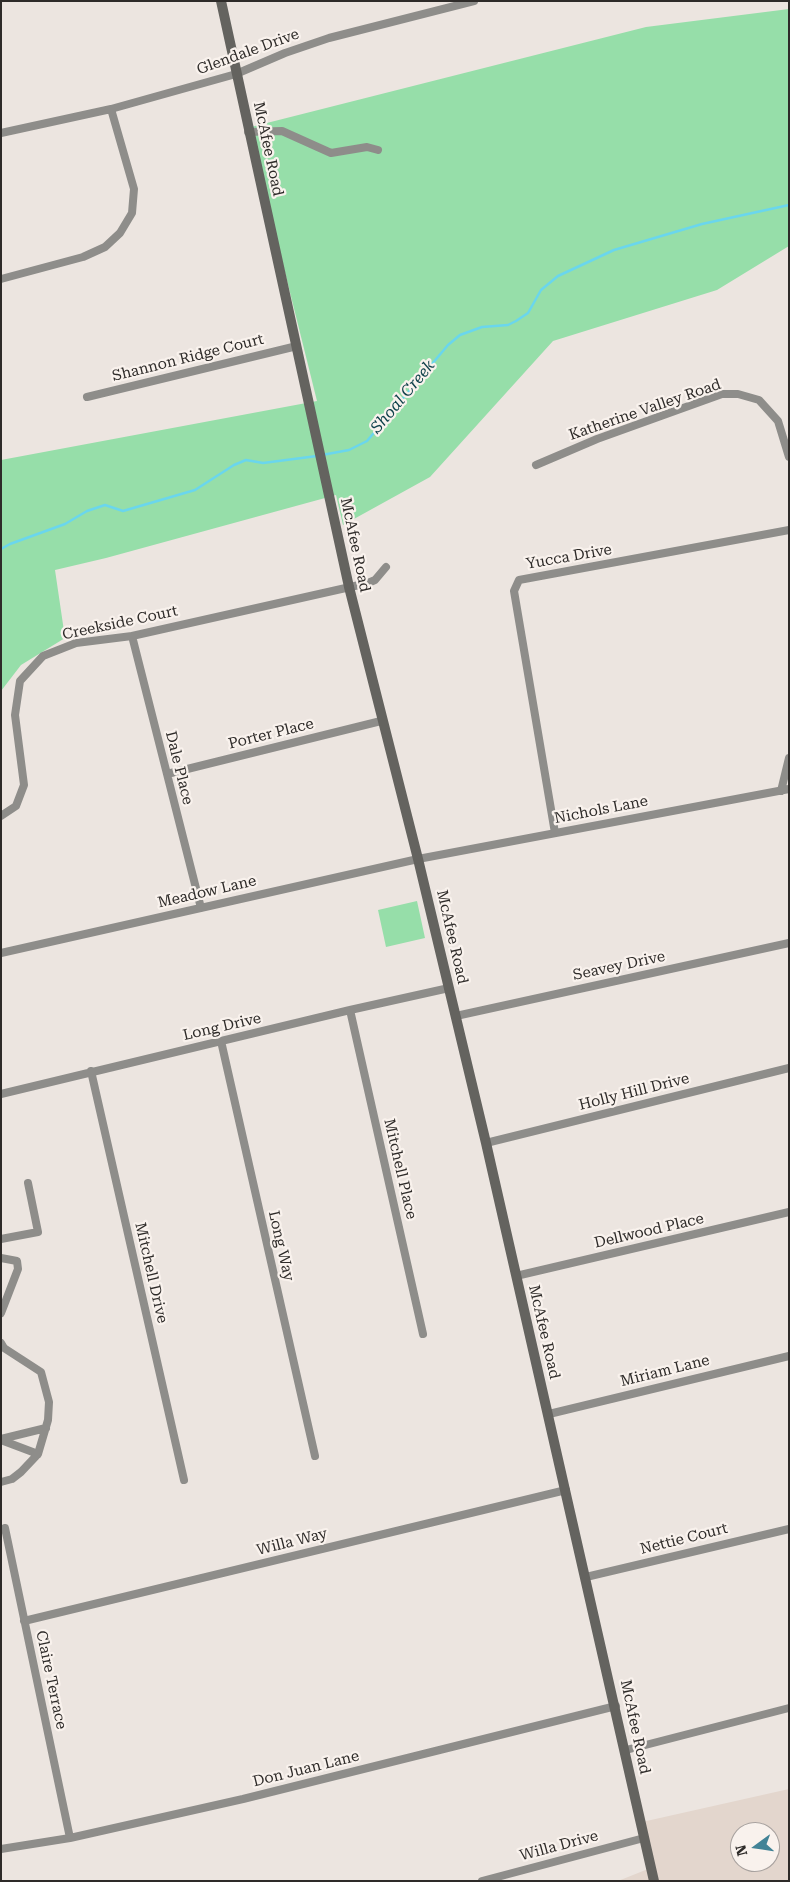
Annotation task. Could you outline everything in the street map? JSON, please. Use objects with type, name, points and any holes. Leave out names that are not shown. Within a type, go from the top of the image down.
[{"type":"street","name":"McAfee Road","points":[[221,1],[248,132],[297,346],[349,588],[381,721],[418,859],[486,1143],[616,1706],[654,1881]]},
{"type":"street","name":"Glendale Drive","points":[[1,133],[111,108],[236,74],[285,53],[328,38],[474,1]]},
{"type":"street","points":[[1,279],[37,271],[83,256],[105,247],[120,234],[132,213],[134,189],[111,108]]},
{"type":"street","points":[[248,132],[282,131],[331,153],[367,147],[378,150]]},
{"type":"street","name":"Shannon Ridge Court","points":[[87,397],[297,346]]},
{"type":"street","name":"Katherine Valley Road","points":[[536,465],[597,439],[722,394],[738,394],[759,400],[778,421],[789,457]]},
{"type":"street","name":"Yucca Drive","points":[[555,832],[514,591],[519,580],[789,530]]},
{"type":"street","name":"Creekside Court","points":[[1,816],[16,806],[24,785],[16,727],[15,704],[20,681],[26,672],[43,656],[64,647],[132,636],[349,588],[375,580],[386,567]]},
{"type":"street","name":"Dale Place","points":[[132,636],[201,908]]},
{"type":"street","name":"Porter Place","points":[[167,774],[381,721]]},
{"type":"street","points":[[785,790],[789,758]]},
{"type":"street","name":"Nichols Lane","points":[[418,859],[785,790]]},
{"type":"street","name":"Meadow Lane","points":[[1,953],[418,859]]},
{"type":"street","name":"Seavey Drive","points":[[456,1016],[789,943]]},
{"type":"street","name":"Long Drive","points":[[1,1094],[91,1071],[449,988]]},
{"type":"street","name":"Mitchell Place","points":[[350,1010],[423,1334]]},
{"type":"street","name":"Long Way","points":[[221,1041],[315,1456]]},
{"type":"street","name":"Holly Hill Drive","points":[[486,1143],[789,1068]]},
{"type":"street","name":"Mitchell Drive","points":[[91,1071],[184,1480]]},
{"type":"street","points":[[1,1239],[38,1232],[28,1183]]},
{"type":"street","name":"Dellwood Place","points":[[516,1276],[789,1212]]},
{"type":"street","points":[[1,1258],[16,1261],[18,1269],[1,1313]]},
{"type":"street","points":[[1,1343],[4,1348],[41,1372],[49,1402],[46,1428],[38,1454],[22,1472],[12,1479],[1,1482]]},
{"type":"street","name":"Miriam Lane","points":[[548,1414],[789,1356]]},
{"type":"street","points":[[1,1440],[46,1428]]},
{"type":"street","points":[[1,1440],[38,1454]]},
{"type":"street","name":"Willa Way","points":[[24,1621],[566,1490]]},
{"type":"street","name":"Claire Terrace","points":[[6,1528],[70,1838]]},
{"type":"street","name":"Nettie Court","points":[[586,1577],[789,1529]]},
{"type":"street","name":"Don Juan Lane","points":[[1,1848],[70,1838],[243,1799],[616,1706]]},
{"type":"street","points":[[626,1750],[789,1708]]},
{"type":"street","name":"Willa Drive","points":[[485,1880],[644,1838]]},
{"type":"shaded area","points":[[789,1789],[789,1881],[618,1881],[653,1867],[642,1822]]},
{"type":"green space","points":[[789,9],[789,246],[717,290],[553,341],[430,477],[343,525],[336,495],[106,558],[55,570],[65,638],[21,665],[1,691],[1,460],[317,401],[251,127],[646,27]]},
{"type":"green space","points":[[417,901],[425,938],[386,947],[378,910]]},
{"type":"waterway","name":"Shoal Creek","points":[[322,455],[349,450],[367,441],[448,345],[460,335],[482,327],[508,325],[516,321],[528,313],[541,290],[558,276],[614,250],[702,224],[789,205]]},
{"type":"waterway","name":"Shoal Creek","points":[[1,549],[65,524],[87,511],[105,505],[123,511],[195,490],[234,465],[246,460],[263,463],[317,456]]}]
